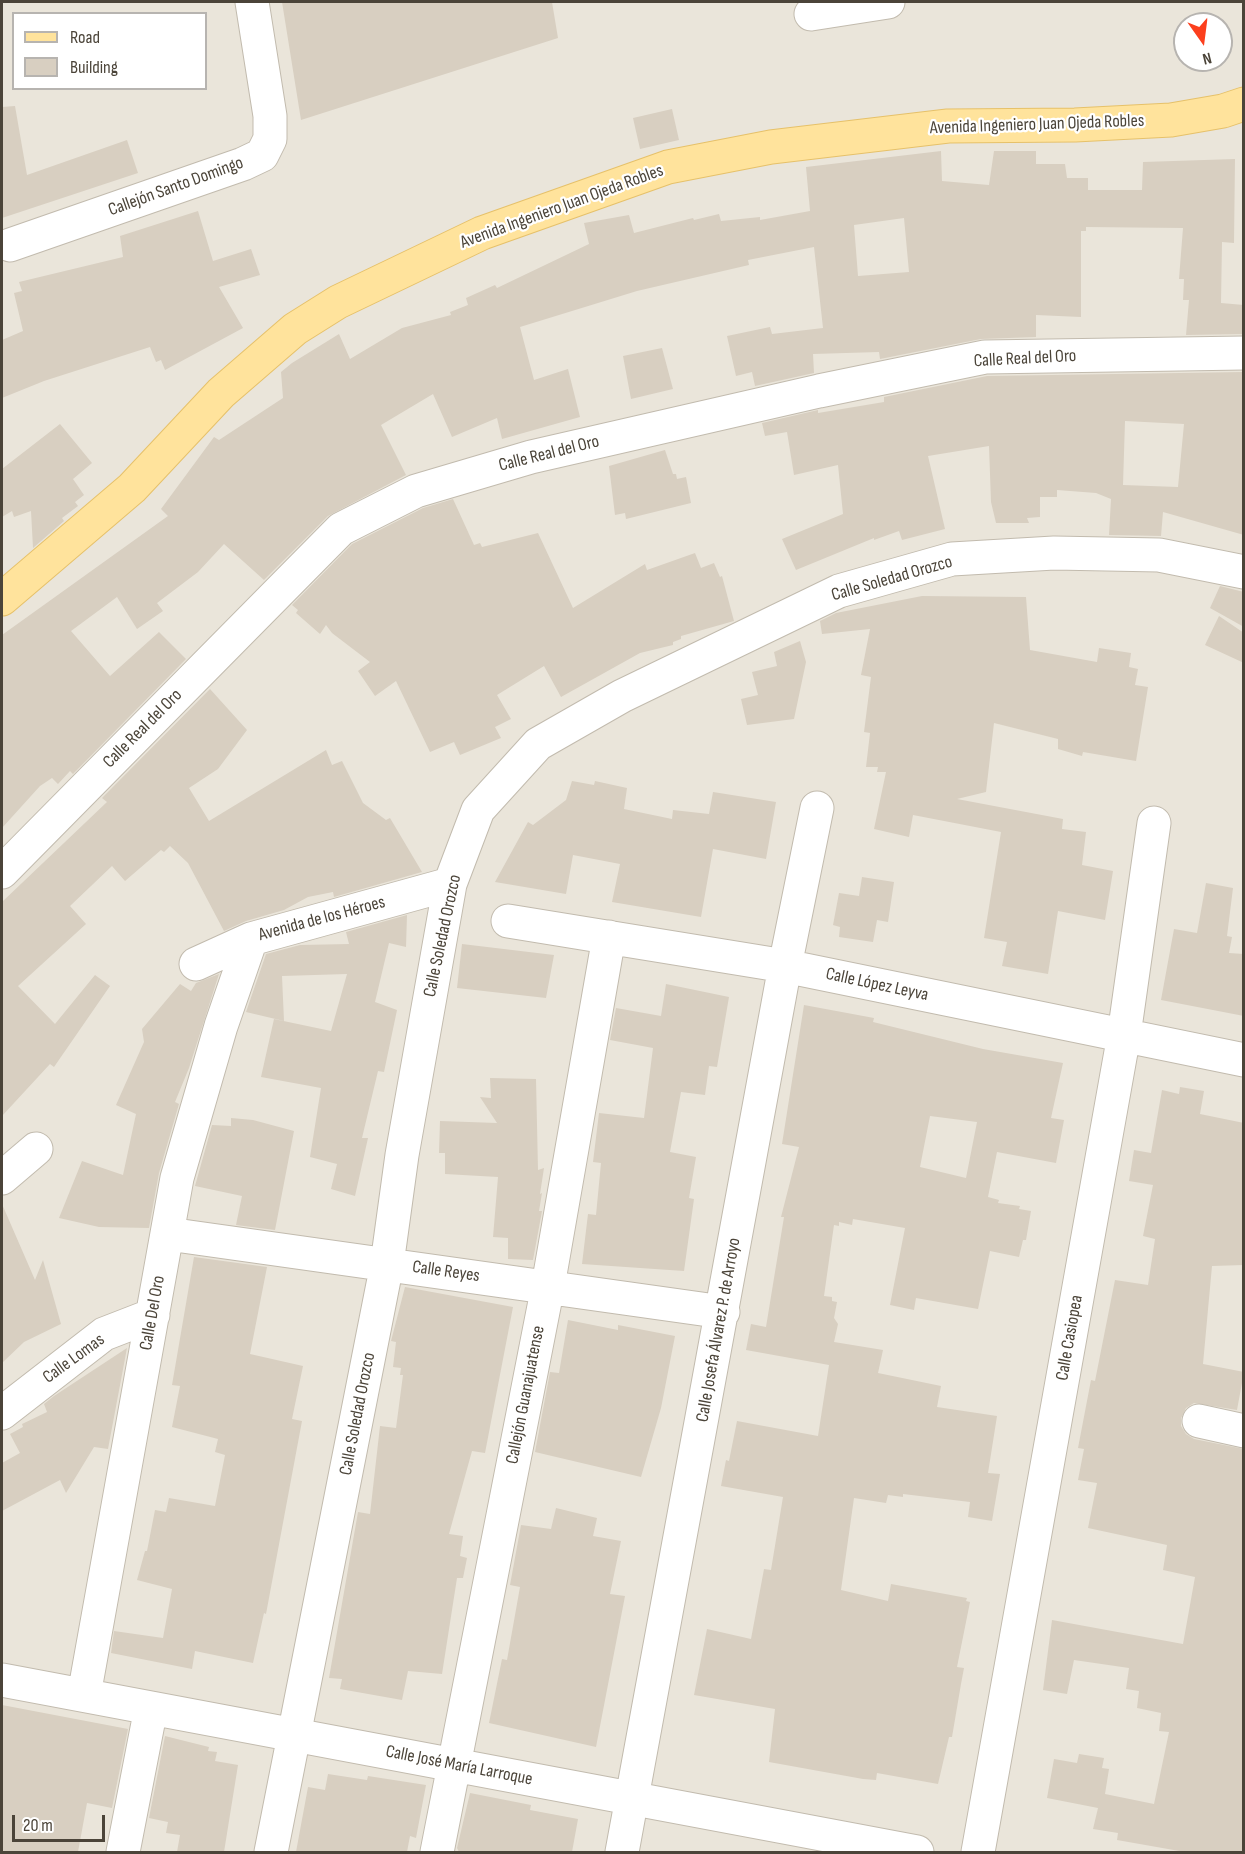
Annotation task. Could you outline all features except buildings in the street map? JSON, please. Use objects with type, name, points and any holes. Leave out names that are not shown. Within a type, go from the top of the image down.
[{"type":"main road","name":"Avenida Ingeniero Juan Ojeda Robles","points":[[2,600],[132,488],[221,393],[295,329],[338,302],[482,233],[668,167],[771,147],[948,126],[1075,125],[1171,120],[1223,111],[1244,104]]},
{"type":"street","name":"Callejón Santo Domingo","points":[[10,244],[243,164],[262,155],[270,139],[270,116],[252,2]]},
{"type":"street","points":[[811,14],[888,2]]},
{"type":"street","name":"Calle Real del Oro","points":[[2,872],[341,529],[416,491],[542,454],[819,391],[985,357],[1244,353]]},
{"type":"street","name":"Calle Soledad Orozco","points":[[271,1852],[387,1264],[402,1155],[450,884],[478,810],[538,744],[622,696],[839,591],[952,559],[1054,554],[1159,555],[1244,572]]},
{"type":"street","name":"Calle Josefa Álvarez P. de Arroyo","points":[[622,1852],[785,966],[817,808]]},
{"type":"street","name":"Calle Casiopea","points":[[978,1852],[1124,1035],[1154,823]]},
{"type":"street","name":"Avenida de los Héroes","points":[[196,964],[251,939],[450,884]]},
{"type":"street","name":"Calle López Leyva","points":[[508,921],[785,966],[1244,1059]]},
{"type":"street","name":"Callejón Guanajuatense","points":[[437,1852],[548,1286],[609,937]]},
{"type":"street","name":"Calle Del Oro","points":[[84,1695],[177,1178],[222,1026],[251,939]]},
{"type":"street","points":[[2,1178],[36,1149]]},
{"type":"street","name":"Calle Reyes","points":[[168,1233],[723,1312]]},
{"type":"street","name":"Calle Lomas","points":[[2,1413],[104,1335],[153,1315]]},
{"type":"street","points":[[1199,1421],[1244,1431]]},
{"type":"street","name":"Calle José María Larroque","points":[[2,1680],[917,1852]]},
{"type":"street","points":[[123,1852],[151,1708]]},
{"type":"shaded area","points":[[2,2],[1243,2],[1243,1852],[2,1852]]}]
